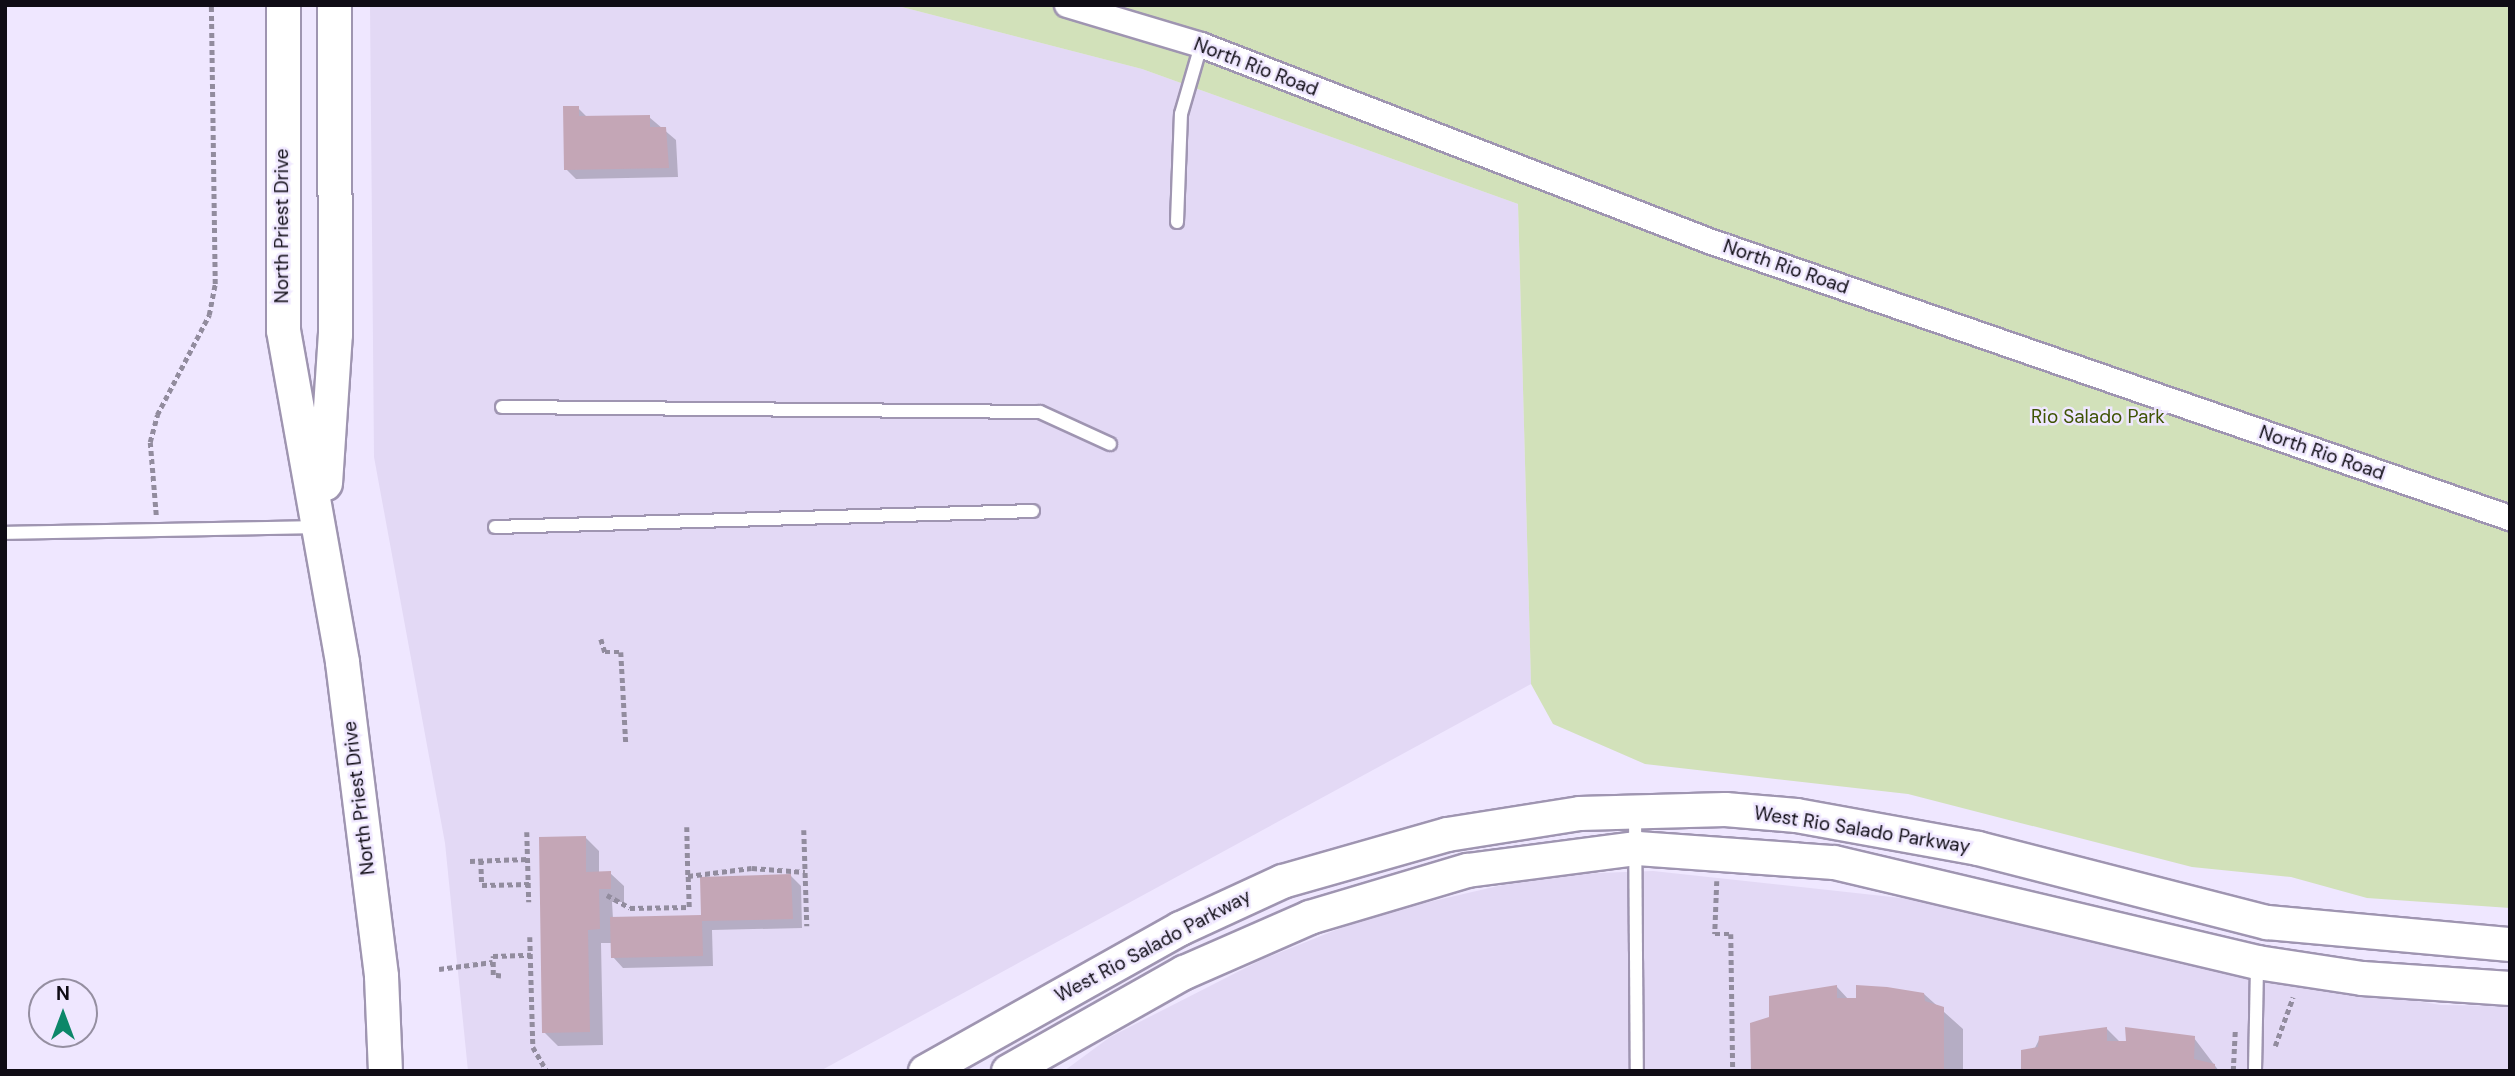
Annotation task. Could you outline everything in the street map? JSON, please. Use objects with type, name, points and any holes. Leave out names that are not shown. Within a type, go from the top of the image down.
[{"type":"main road","name":"North Priest Drive","points":[[283,5],[283,330],[323,527],[381,976],[385,1071]]},
{"type":"main road","name":"North Priest Drive","points":[[323,527],[335,334],[334,5]]},
{"type":"main road","name":"West Rio Salado Parkway","points":[[925,1071],[1180,928],[1282,881],[1447,834],[1634,810],[1725,809],[1875,828],[2267,922],[2406,939],[2510,944]]},
{"type":"main road","name":"West Rio Salado Parkway","points":[[1008,1071],[1184,972],[1309,917],[1467,870],[1637,848],[1833,862],[2257,962],[2362,978],[2510,988]]},
{"type":"main road","points":[[2257,962],[2267,922]]},
{"type":"street","name":"North Rio Road","points":[[1067,5],[1201,45],[1709,241],[2510,518]]},
{"type":"lane","points":[[1177,222],[1181,114],[1201,45]]},
{"type":"lane","points":[[502,407],[1040,412],[1110,444]]},
{"type":"lane","points":[[495,527],[1033,512]]},
{"type":"lane","points":[[5,533],[323,527]]},
{"type":"lane","points":[[1634,810],[1637,848],[1637,1071]]},
{"type":"lane","points":[[2255,1071],[2257,962]]},
{"type":"path","points":[[159,530],[150,478],[155,424],[209,315],[215,284],[211,5]]},
{"type":"path","points":[[601,639],[606,652],[621,652],[626,744]]},
{"type":"path","points":[[607,895],[631,908],[689,907],[687,827]]},
{"type":"path","points":[[804,830],[807,926]]},
{"type":"path","points":[[527,832],[529,902]]},
{"type":"path","points":[[470,861],[528,859]]},
{"type":"path","points":[[481,860],[482,885],[529,884]]},
{"type":"path","points":[[688,876],[752,868],[805,872]]},
{"type":"path","points":[[1717,877],[1715,934],[1731,934],[1733,1071]]},
{"type":"path","points":[[530,937],[533,1047],[547,1071]]},
{"type":"path","points":[[501,976],[493,975],[493,956],[531,955]]},
{"type":"path","points":[[439,969],[493,962]]},
{"type":"path","points":[[2274,1059],[2293,997]]},
{"type":"shaded area","points":[[370,5],[894,5],[1142,69],[1518,204],[1531,684],[820,1071],[468,1071],[445,843],[374,457]]},
{"type":"shaded area","points":[[1653,871],[1956,904],[2219,968],[2441,1005],[2510,1006],[2510,1071],[1064,1071],[1110,1037],[1261,960],[1373,915],[1546,875]]},
{"type":"green space","name":"Rio Salado Park","points":[[894,5],[2510,5],[2510,908],[2367,898],[2291,877],[2192,867],[1908,794],[1645,764],[1553,724],[1531,684],[1518,204],[1142,69]]},
{"type":"building","points":[[563,106],[579,106],[579,116],[650,115],[650,127],[666,127],[669,168],[564,170]]},
{"type":"building","points":[[586,836],[586,872],[611,871],[611,889],[599,889],[600,929],[588,930],[590,1032],[542,1033],[539,837]]},
{"type":"building","points":[[791,874],[793,919],[702,921],[703,956],[611,958],[610,917],[701,915],[700,877]]},
{"type":"building","points":[[1837,985],[1837,998],[1856,998],[1856,985],[1887,987],[1924,993],[1925,1001],[1944,1007],[1944,1071],[1751,1071],[1750,1023],[1769,1017],[1769,996]]},
{"type":"building","points":[[2107,1027],[2107,1041],[2126,1041],[2125,1027],[2195,1036],[2194,1059],[2215,1064],[2215,1071],[2021,1071],[2021,1050],[2038,1047],[2039,1036]]}]
